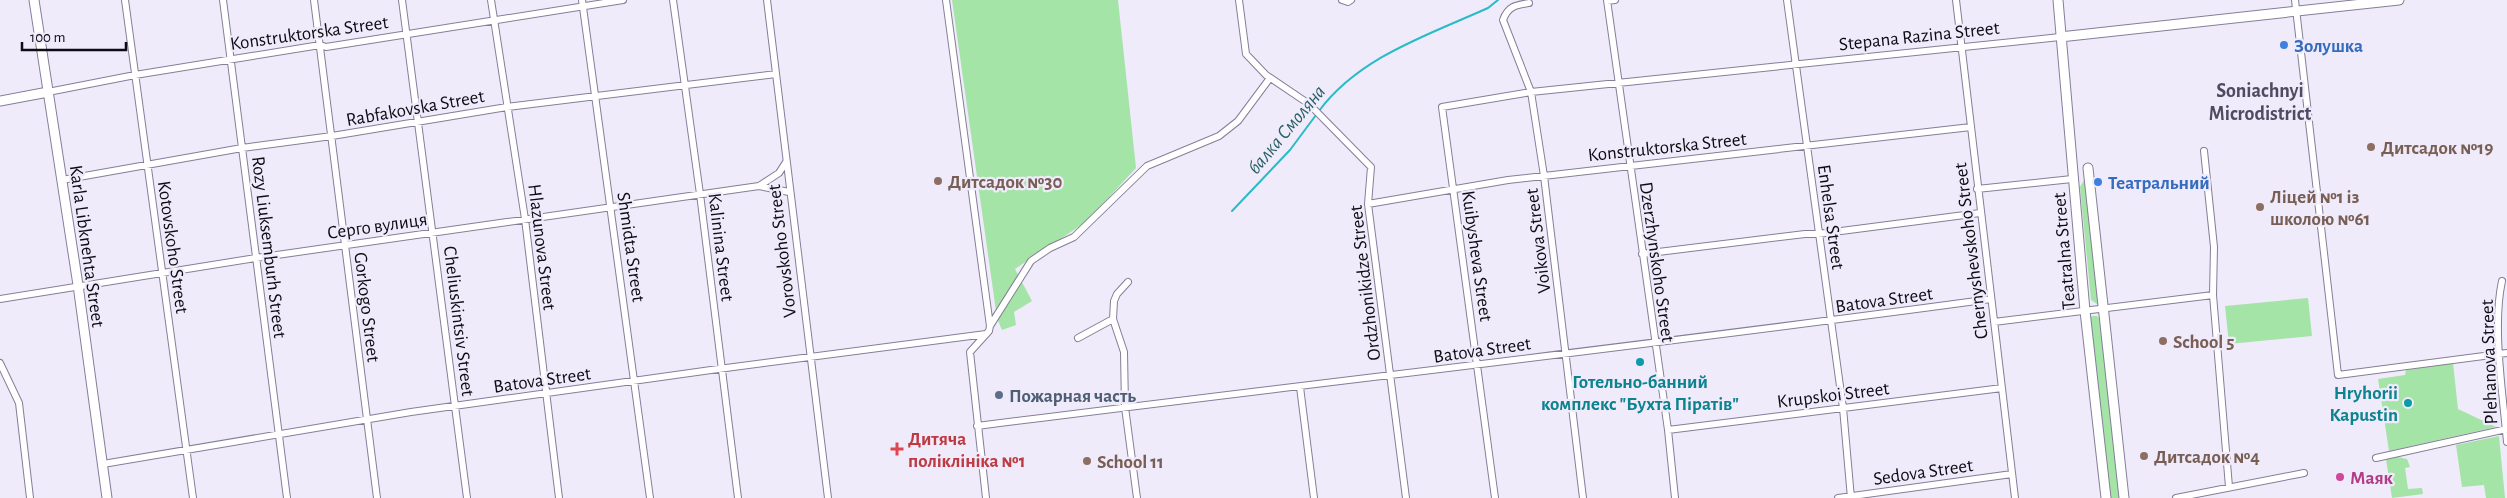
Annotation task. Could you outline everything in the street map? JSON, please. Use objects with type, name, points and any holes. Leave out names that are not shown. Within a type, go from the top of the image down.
[{"type":"street","name":"Karla Libknehta Street","points":[[34,0],[78,285],[107,498]]},
{"type":"street","name":"Kotovskoho Street","points":[[125,0],[193,498]]},
{"type":"street","name":"Rozy Liuksemburh Street","points":[[223,0],[287,498]]},
{"type":"street","name":"Gorkogo Street","points":[[314,0],[377,498]]},
{"type":"street","name":"Cheliuskintsiv Street","points":[[402,0],[408,33],[417,120],[434,232],[467,498]]},
{"type":"street","name":"Hlazunova Street","points":[[491,0],[525,219],[559,498]]},
{"type":"street","name":"Konstruktorska Street","points":[[0,101],[230,59],[320,45],[326,47],[494,19],[582,2],[623,0]]},
{"type":"street","name":"Kalinina Street","points":[[673,0],[686,84],[738,498]]},
{"type":"street","name":"Vorovskoho Street","points":[[766,0],[828,498]]},
{"type":"street","points":[[946,0],[990,326]]},
{"type":"street","name":"Ordzhonikidze Street","points":[[1239,0],[1246,54],[1270,78],[1309,104],[1371,167],[1368,204],[1406,498]]},
{"type":"street","points":[[1607,1],[1615,0]]},
{"type":"street","name":"Enhelsa Street","points":[[1788,0],[1831,321],[1851,497]]},
{"type":"street","name":"Chernyshevskoho Street","points":[[1956,0],[2015,498]]},
{"type":"street","name":"Teatralna Street","points":[[2058,0],[2084,310],[2106,498]]},
{"type":"street","points":[[2295,0],[2338,375],[2503,353]]},
{"type":"street","name":"Stepana Razina Street","points":[[1442,107],[1531,92],[2400,0]]},
{"type":"street","name":"Dzerzhynskoho Street","points":[[1607,1],[1654,343],[1668,430],[1675,498]]},
{"type":"street","name":"Shmidta Street","points":[[582,2],[636,380],[650,498]]},
{"type":"street","name":"Voikova Street","points":[[1529,2],[1514,6],[1506,12],[1503,20],[1531,92],[1544,176],[1583,498]]},
{"type":"street","name":"Rabfakovska Street","points":[[62,180],[242,148],[332,136],[507,106],[776,74]]},
{"type":"street","points":[[986,498],[970,352],[986,334],[1032,261],[1050,248],[1074,237],[1147,166],[1219,136],[1238,121],[1270,78]]},
{"type":"street","name":"Kuibysheva Street","points":[[1442,107],[1495,498]]},
{"type":"street","name":"Konstruktorska Street","points":[[1368,204],[1453,188],[1544,176],[1971,127]]},
{"type":"street","points":[[2204,152],[2214,247],[2213,295],[2229,488]]},
{"type":"street","name":"Серго вулиця","points":[[759,186],[779,173],[786,162]]},
{"type":"street","name":"Teatralna Street","points":[[2088,168],[2124,498]]},
{"type":"street","points":[[1977,189],[2072,179]]},
{"type":"street","name":"Серго вулиця","points":[[0,299],[256,258],[700,194],[759,186],[789,192]]},
{"type":"street","points":[[1642,254],[1980,213]]},
{"type":"street","name":"Plehanova Street","points":[[2502,281],[2499,296],[2507,442]]},
{"type":"street","points":[[1128,282],[1117,294],[1114,301],[1113,319],[1124,352],[1125,407],[1137,498]]},
{"type":"street","points":[[1994,322],[2213,295]]},
{"type":"street","name":"Batova Street","points":[[977,426],[1478,366],[1565,353],[1831,321],[1991,299]]},
{"type":"street","points":[[1078,338],[1113,319]]},
{"type":"street","name":"Batova Street","points":[[103,464],[367,419],[722,368],[986,334]]},
{"type":"street","points":[[0,363],[19,403],[30,498]]},
{"type":"street","points":[[1300,387],[1314,498]]},
{"type":"street","name":"Krupskoi Street","points":[[1668,430],[2002,388]]},
{"type":"street","points":[[2376,458],[2506,430]]},
{"type":"street","name":"Sedova Street","points":[[1838,498],[2012,474]]},
{"type":"street","points":[[2176,498],[2304,474]]},
{"type":"green space","points":[[952,0],[1118,0],[1136,168],[1086,222],[1015,269],[1032,301],[1014,312],[1016,325],[1002,330],[997,318]]},
{"type":"green space","points":[[2084,180],[2086,180],[2100,306],[2091,300],[2080,187]]},
{"type":"green space","points":[[2308,298],[2312,336],[2229,344],[2225,306]]},
{"type":"green space","points":[[2097,316],[2101,320],[2121,498],[2108,498],[2089,318]]},
{"type":"green space","points":[[2453,363],[2458,409],[2496,427],[2389,451],[2378,379],[2405,375],[2406,370]]},
{"type":"green space","points":[[2499,436],[2505,498],[2486,498],[2484,485],[2462,487],[2456,445]]},
{"type":"green space","points":[[2398,457],[2407,459],[2410,467],[2405,468],[2408,489],[2422,488],[2423,494],[2392,498],[2386,459]]},
{"type":"waterway","name":"балка Смоляна","points":[[1319,111],[1335,92],[1374,62],[1419,38],[1488,8],[1498,0]]},
{"type":"waterway","name":"балка Смоляна","points":[[1232,211],[1290,150],[1316,115]]},
{"type":"place","name":"Золушка","points":[[2284,45]]},
{"type":"place","name":"Дитсадок №19","points":[[2371,147]]},
{"type":"place","name":"Дитсадок №30","points":[[938,181]]},
{"type":"place","name":"Театральний","points":[[2098,182]]},
{"type":"place","name":"Ліцей №1 із школою №61","points":[[2260,207]]},
{"type":"place","name":"School 5","points":[[2163,341]]},
{"type":"place","name":"Готельно-банний комплекс \"Бухта Піратів\"","points":[[1640,362]]},
{"type":"place","name":"Пожарная часть","points":[[999,395]]},
{"type":"place","name":"Hryhorii Kapustin","points":[[2408,403]]},
{"type":"place","name":"Дитяча поліклініка №1","points":[[897,449]]},
{"type":"place","name":"Дитсадок №4","points":[[2144,456]]},
{"type":"place","name":"School 11","points":[[1087,461]]},
{"type":"place","name":"Маяк","points":[[2340,477]]},
{"type":"district","name":"Soniachnyi Microdistrict","points":[[2260,102]]}]
